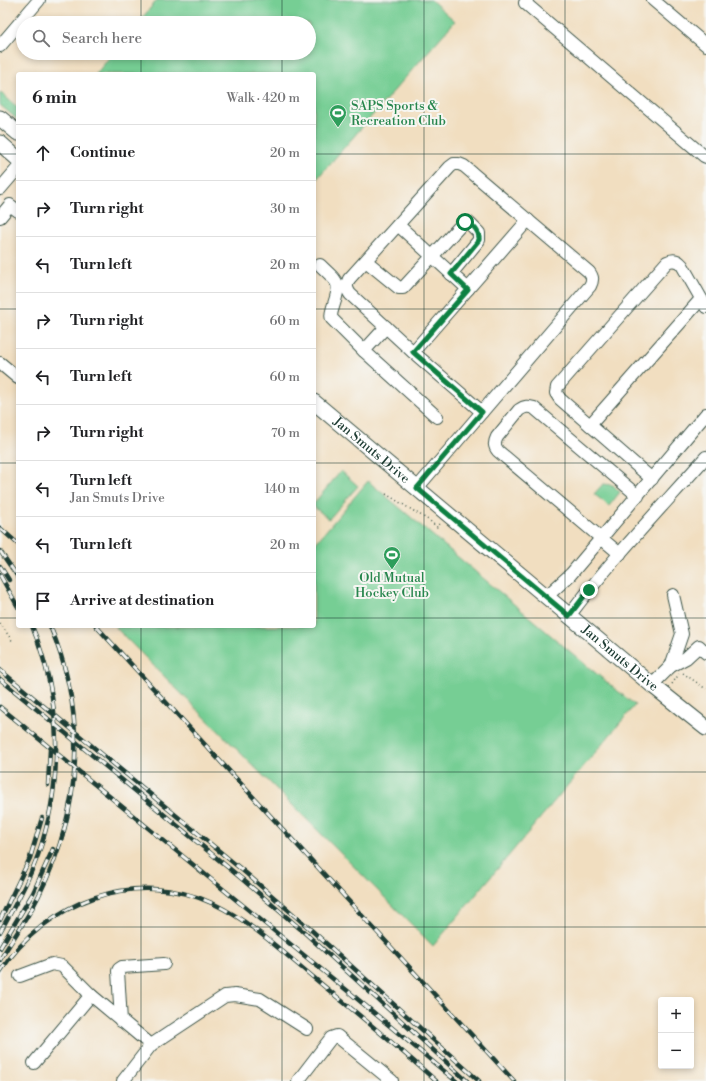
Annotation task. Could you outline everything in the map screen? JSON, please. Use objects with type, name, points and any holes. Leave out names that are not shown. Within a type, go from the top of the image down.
[{"type":"main road","points":[[0,118],[16,131]]},
{"type":"main road","points":[[0,143],[16,157]]},
{"type":"main road","name":"Jan Smuts Drive","points":[[316,404],[569,616],[706,728]]},
{"type":"street","points":[[25,16],[39,0]]},
{"type":"street","points":[[527,0],[525,3],[704,156],[706,156]]},
{"type":"street","points":[[654,0],[706,45]]},
{"type":"street","points":[[0,46],[16,27]]},
{"type":"street","points":[[417,488],[590,286],[593,281],[589,272],[464,166],[454,164],[349,280],[347,289],[350,294],[413,352],[482,412]]},
{"type":"street","points":[[0,189],[16,170]]},
{"type":"street","points":[[0,217],[10,205],[16,210]]},
{"type":"street","points":[[413,352],[528,220]]},
{"type":"street","points":[[366,261],[401,288],[405,286],[465,222],[471,224],[479,233],[479,240],[451,274]]},
{"type":"street","points":[[398,225],[468,290]]},
{"type":"street","points":[[590,425],[704,303],[682,265],[677,260],[667,262],[558,385],[556,390],[558,397],[590,425],[652,479]]},
{"type":"street","points":[[320,265],[338,285],[338,291],[331,313],[332,319],[364,351],[437,417]]},
{"type":"street","points":[[364,351],[386,327]]},
{"type":"street","points":[[0,363],[16,376]]},
{"type":"street","points":[[620,554],[495,447],[494,442],[496,437],[519,410],[529,406],[534,408],[638,496]]},
{"type":"street","points":[[546,596],[571,574],[706,414]]},
{"type":"street","points":[[569,616],[620,554],[706,457]]},
{"type":"street","points":[[670,666],[682,634],[673,595]]},
{"type":"street","points":[[652,685],[670,666],[686,658],[704,646]]},
{"type":"street","points":[[20,976],[52,964],[62,966],[91,995],[150,1045]]},
{"type":"street","points":[[121,1021],[119,969],[122,967],[164,964]]},
{"type":"street","points":[[34,1063],[91,995]]},
{"type":"street","points":[[123,1081],[150,1045],[225,996],[235,995],[260,999],[307,1029]]},
{"type":"street","points":[[298,1081],[331,1038],[337,1036],[392,1081]]},
{"type":"path","points":[[386,494],[437,527],[443,520]]},
{"type":"path","points":[[0,623],[12,642]]},
{"type":"path","points":[[669,688],[682,672],[706,689]]},
{"type":"green space","name":"SAPS Sports & Recreation Club","points":[[157,0],[431,0],[455,21],[316,180],[316,72],[98,72],[107,60],[316,60],[316,16],[144,16]]},
{"type":"green space","points":[[0,92],[16,106],[16,118],[0,105]]},
{"type":"green space","points":[[341,471],[358,486],[329,519],[316,509],[316,501]]},
{"type":"green space","points":[[368,481],[635,705],[433,946],[116,628],[316,628],[316,543]]},
{"type":"green space","points":[[603,484],[613,485],[620,492],[609,506],[594,494]]},
{"type":"railway","points":[[0,528],[16,542]]},
{"type":"railway","points":[[0,551],[16,574]]},
{"type":"railway","points":[[0,566],[9,580]]},
{"type":"railway","points":[[0,575],[16,603]]},
{"type":"railway","points":[[0,932],[16,904],[38,855],[52,798],[56,740],[54,711],[42,654],[33,628]]},
{"type":"railway","points":[[0,960],[39,895],[53,862],[64,829],[71,796],[75,762],[75,728],[70,693],[62,660],[51,628]]},
{"type":"railway","points":[[98,628],[514,1081]]},
{"type":"railway","points":[[0,670],[247,874],[479,1081]]},
{"type":"railway","points":[[0,679],[304,932],[467,1081]]},
{"type":"railway","points":[[0,707],[456,1081]]},
{"type":"railway","points":[[48,785],[50,749]]},
{"type":"railway","points":[[0,920],[30,858],[42,818]]},
{"type":"railway","points":[[0,948],[33,893],[53,849]]},
{"type":"railway","points":[[0,972],[19,947],[42,926],[67,910],[95,898],[124,891],[154,889],[184,893],[214,904],[251,926],[436,1081]]},
{"type":"place","name":"SAPS Sports & Recreation Club","points":[[338,128]]},
{"type":"place","name":"Old Mutual Hockey Club","points":[[392,570]]},
{"type":"route","points":[[465,222],[471,224],[479,233],[480,237],[477,244],[451,274],[468,290],[413,352],[482,412],[417,488],[569,616],[589,590]]}]
